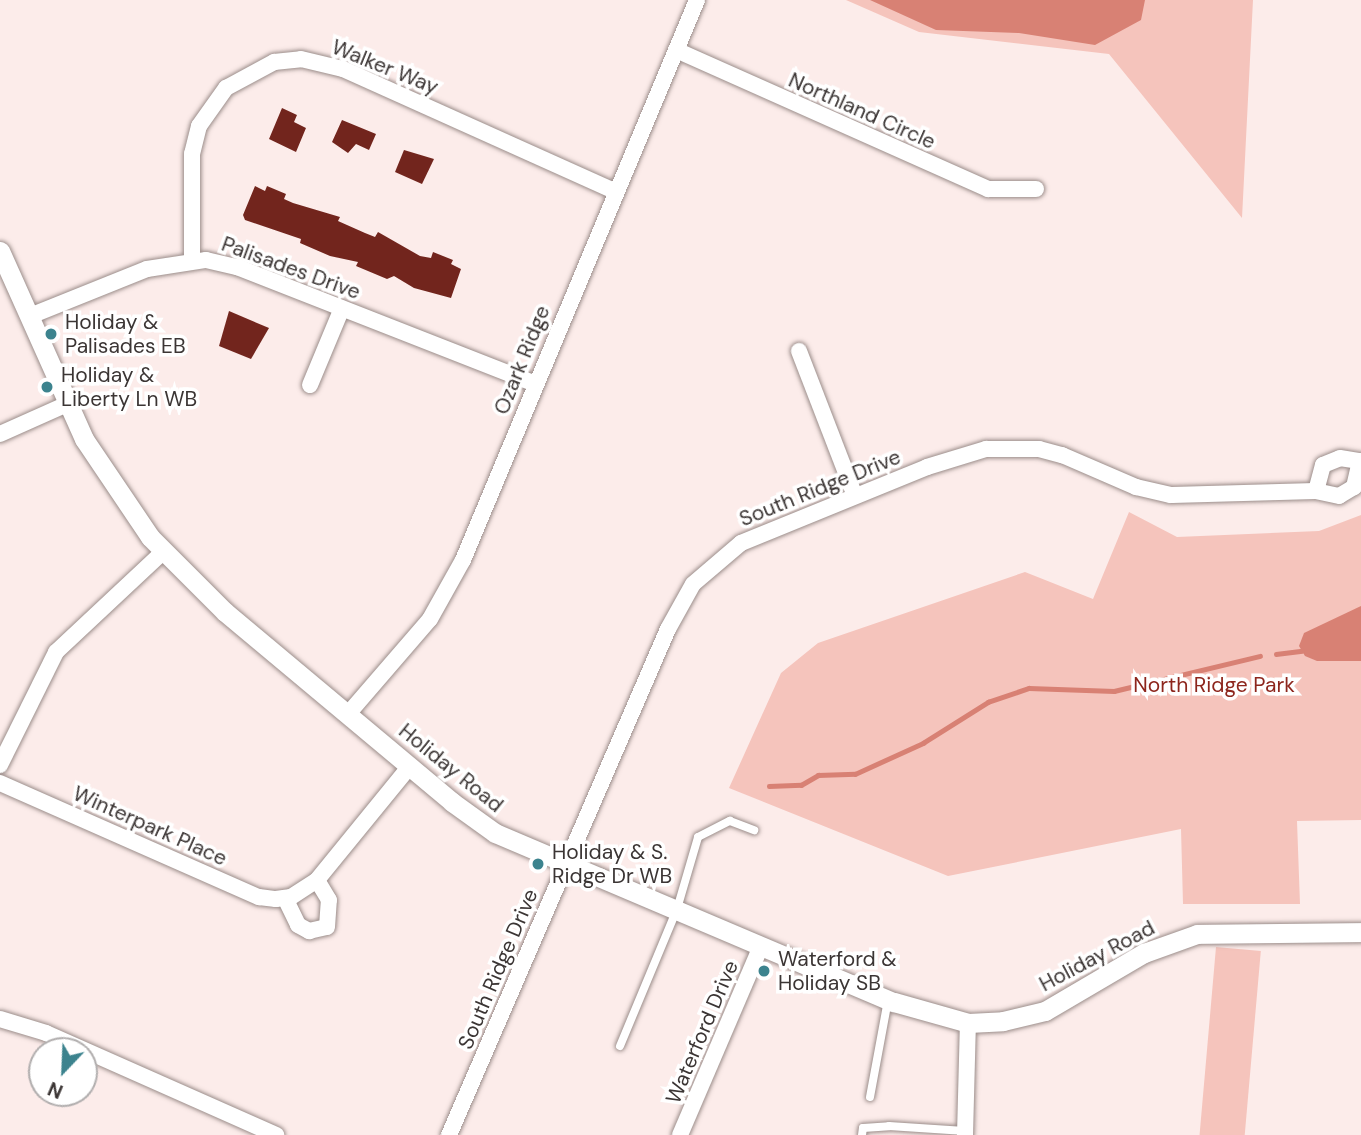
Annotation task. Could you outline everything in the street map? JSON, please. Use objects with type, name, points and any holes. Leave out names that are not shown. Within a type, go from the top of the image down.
[{"type":"street","name":"Ozark Ridge","points":[[348,714],[430,619],[463,560],[697,0]]},
{"type":"street","name":"Northland Circle","points":[[676,50],[988,189],[1036,189]]},
{"type":"street","name":"Walker Way","points":[[192,259],[192,155],[199,126],[226,88],[243,74],[274,62],[301,59],[343,69],[615,191]]},
{"type":"street","name":"Holiday Road","points":[[0,251],[67,404],[104,473],[163,551],[225,612],[477,822],[888,1000],[968,1023],[1003,1021],[1045,1011],[1144,953],[1197,934],[1361,932]]},
{"type":"street","name":"Palisades Drive","points":[[30,316],[147,269],[192,259],[237,267],[535,384]]},
{"type":"street","points":[[310,385],[341,308]]},
{"type":"street","points":[[799,351],[855,496]]},
{"type":"street","points":[[0,434],[67,404]]},
{"type":"street","name":"South Ridge Drive","points":[[449,1135],[668,629],[693,584],[741,542],[969,453],[1005,448],[1062,455],[1161,494],[1316,491],[1339,496],[1350,491],[1361,460],[1328,461],[1320,471],[1316,491]]},
{"type":"street","points":[[0,765],[55,652],[163,551]]},
{"type":"street","points":[[317,880],[329,900],[327,927],[309,930],[298,925],[285,898],[317,880],[410,766]]},
{"type":"street","name":"Winterpark Place","points":[[0,782],[259,897],[285,898]]},
{"type":"street","name":"Waterford Drive","points":[[680,1135],[761,946]]},
{"type":"street","points":[[0,1019],[46,1033],[276,1135]]},
{"type":"street","points":[[965,1133],[968,1023]]},
{"type":"lane","points":[[620,1046],[677,909],[698,837],[730,821],[754,830]]},
{"type":"lane","points":[[870,1097],[888,1000]]},
{"type":"lane","points":[[862,1135],[863,1128],[889,1126],[965,1133]]},
{"type":"green space","points":[[846,0],[1253,0],[1242,218],[1109,54],[919,32]]},
{"type":"green space","name":"North Ridge Park","points":[[1129,512],[1177,537],[1319,531],[1361,515],[1361,820],[1297,821],[1300,904],[1183,904],[1181,829],[948,876],[729,788],[781,673],[818,643],[1025,572],[1093,599]]},
{"type":"green space","points":[[1216,947],[1261,951],[1245,1135],[1200,1135]]},
{"type":"shaded area","points":[[870,0],[1145,0],[1141,20],[1095,45],[1019,33],[936,30]]},
{"type":"shaded area","points":[[1361,606],[1361,661],[1317,661],[1305,656],[1299,646],[1304,633]]},
{"type":"building","points":[[282,108],[297,115],[294,122],[306,128],[296,152],[269,139]]},
{"type":"building","points":[[342,120],[376,134],[369,150],[356,144],[348,153],[332,142]]},
{"type":"building","points":[[404,150],[434,159],[422,184],[395,172]]},
{"type":"building","points":[[255,186],[265,191],[267,186],[286,194],[284,199],[340,217],[338,221],[375,237],[378,232],[420,256],[431,258],[433,252],[453,260],[451,264],[461,269],[451,298],[414,288],[394,276],[387,279],[356,266],[358,262],[330,256],[300,243],[301,239],[245,220],[243,215]]},
{"type":"building","points":[[229,311],[269,328],[251,359],[219,346]]},
{"type":"waterway","points":[[1276,654],[1302,651]]},
{"type":"waterway","points":[[769,786],[801,785],[818,775],[855,774],[923,743],[988,702],[1029,688],[1114,691],[1260,656]]},
{"type":"place","name":"Holiday & Palisades EB","points":[[51,334]]},
{"type":"place","name":"Holiday & Liberty Ln WB","points":[[47,387]]},
{"type":"place","name":"Holiday & S. Ridge Dr WB","points":[[538,864]]},
{"type":"place","name":"Waterford & Holiday SB","points":[[764,971]]}]
